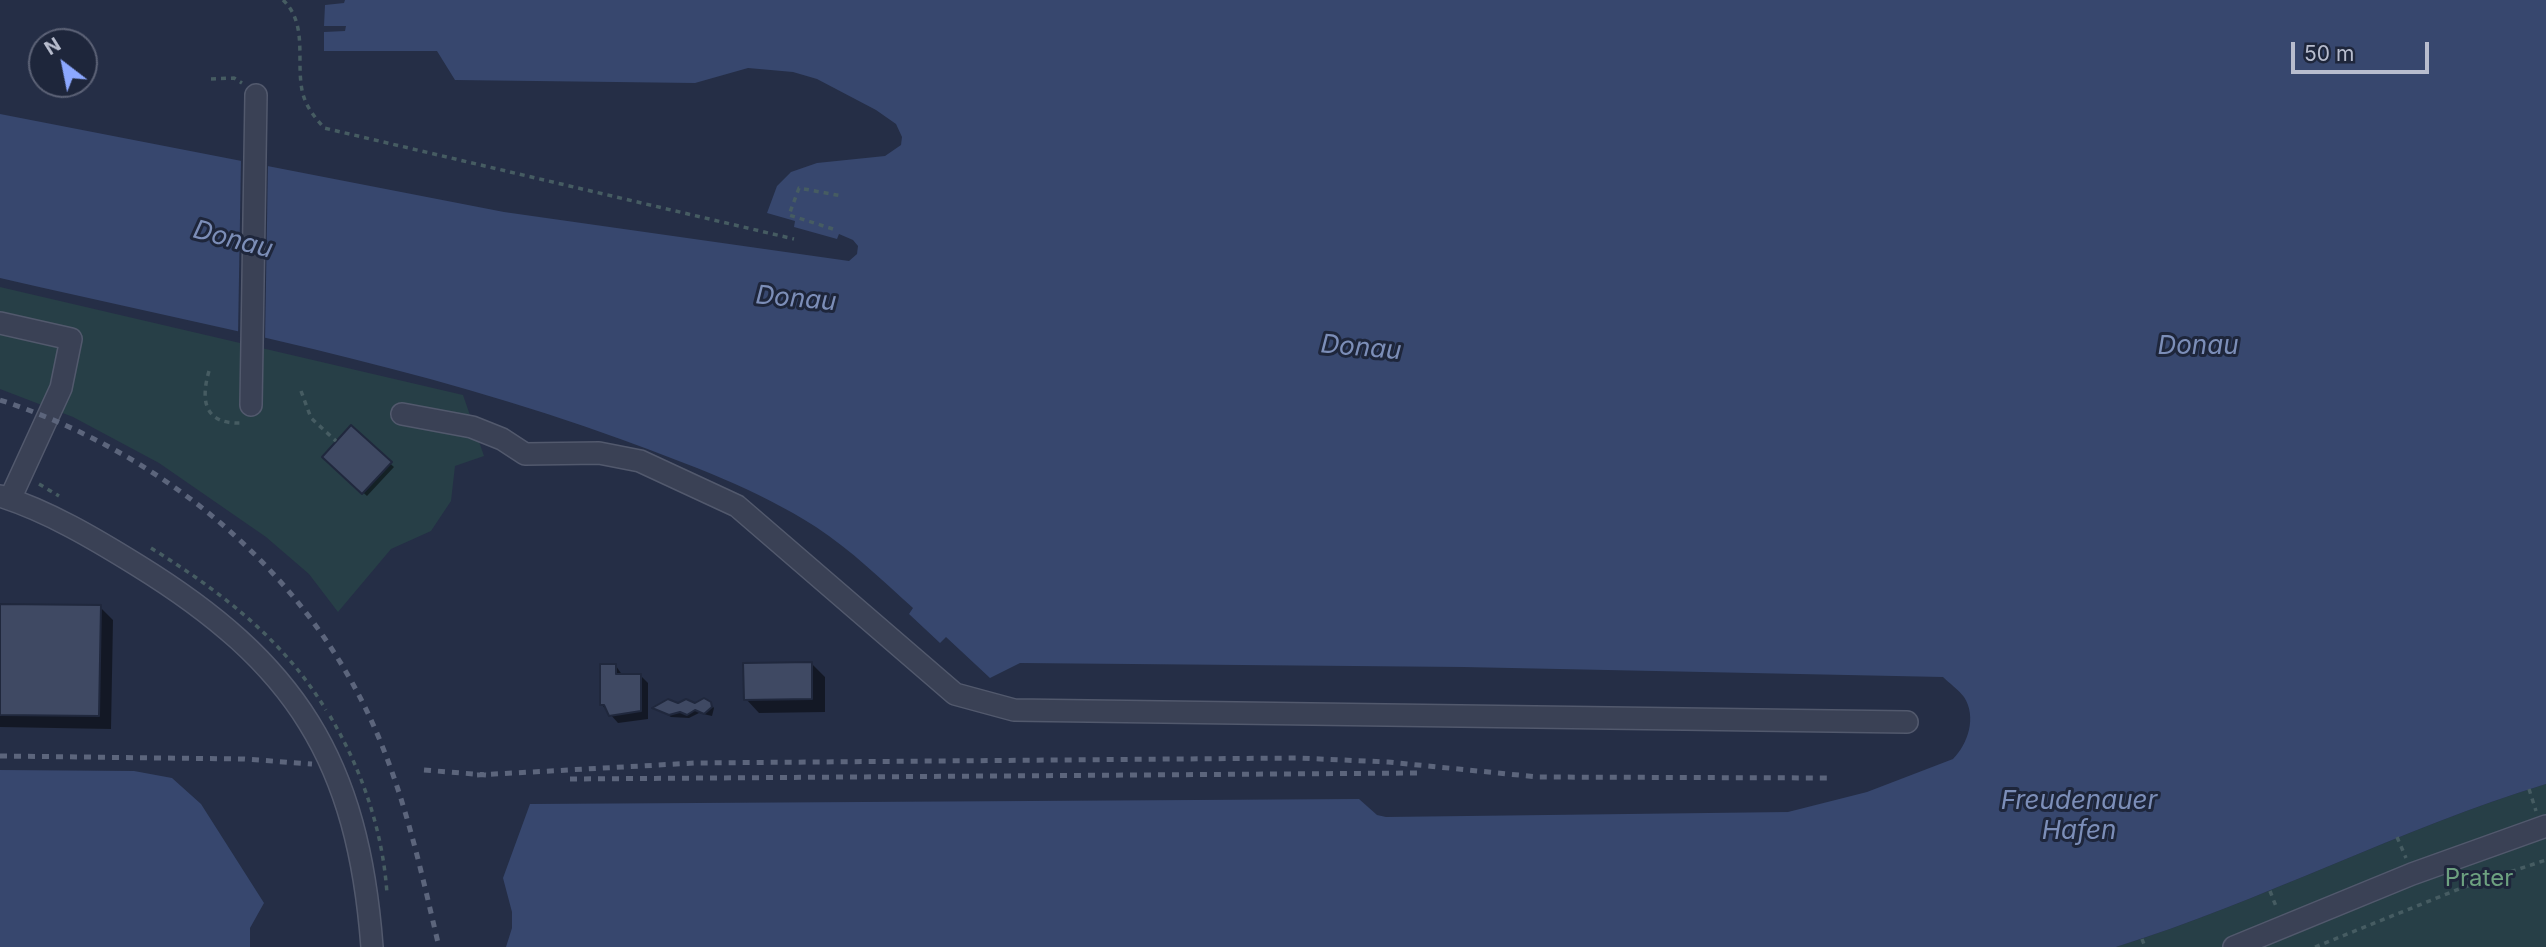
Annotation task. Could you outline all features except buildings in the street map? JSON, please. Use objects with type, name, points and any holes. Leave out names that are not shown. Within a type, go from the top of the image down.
[{"type":"street","points":[[251,405],[256,95]]},
{"type":"street","points":[[0,323],[71,339],[61,388],[5,498],[121,555],[174,587],[219,620],[264,663],[305,717],[327,754],[350,812],[367,885],[372,947]]},
{"type":"street","points":[[402,414],[472,427],[502,439],[525,454],[599,453],[640,461],[737,506],[955,694],[1014,710],[1907,722]]},
{"type":"street","points":[[2234,947],[2412,874],[2546,826]]},
{"type":"path","points":[[283,0],[298,20],[302,91],[309,110],[324,128],[794,239]]},
{"type":"path","points":[[211,79],[234,78]]},
{"type":"path","points":[[833,229],[789,215],[799,187],[842,196]]},
{"type":"path","points":[[209,371],[204,390],[208,409],[219,420],[230,424]]},
{"type":"path","points":[[301,391],[311,418],[336,441]]},
{"type":"path","points":[[2529,789],[2534,803]]},
{"type":"path","points":[[2398,837],[2404,852]]},
{"type":"path","points":[[2315,947],[2459,889],[2546,860]]},
{"type":"path","points":[[2270,891],[2276,906]]},
{"type":"path","points":[[2142,939],[2145,947]]},
{"type":"green space","points":[[0,287],[463,395],[484,456],[455,466],[451,501],[431,531],[391,549],[338,612],[309,574],[266,537],[159,463],[73,417],[0,389]]},
{"type":"green space","name":"Prater","points":[[2546,784],[2546,947],[2116,947],[2225,908],[2437,822]]},
{"type":"water","name":"Donau","points":[[345,0],[2546,0],[2546,784],[2437,822],[2225,908],[2116,947],[506,947],[512,928],[512,912],[503,878],[530,804],[1359,799],[1377,815],[1386,817],[1788,812],[1867,792],[1953,759],[1963,746],[1969,730],[1970,713],[1964,697],[1943,677],[1463,667],[1020,663],[990,678],[946,637],[940,643],[909,614],[913,608],[829,536],[770,501],[697,468],[623,440],[470,390],[314,349],[0,278],[0,114],[504,212],[849,261],[857,254],[858,246],[853,240],[839,234],[837,239],[794,227],[795,221],[767,213],[777,186],[791,172],[817,163],[885,156],[901,145],[902,137],[896,124],[876,110],[817,79],[793,72],[748,68],[695,83],[455,80],[437,51],[324,51],[324,32],[345,31],[346,26],[324,26],[325,5],[344,3]]},
{"type":"water","points":[[0,770],[134,771],[172,778],[201,804],[264,903],[250,928],[250,947],[0,947]]},
{"type":"pier","points":[[241,159],[268,164],[265,342],[238,336]]},
{"type":"railway","points":[[0,400],[62,424],[121,453],[177,489],[228,530],[275,576],[317,627],[352,683],[391,768],[414,844],[439,947]]},
{"type":"railway","points":[[0,756],[244,759],[312,764]]},
{"type":"railway","points":[[477,775],[695,763],[1298,758],[1388,762],[1538,777],[1829,778]]},
{"type":"railway","points":[[424,770],[486,775]]},
{"type":"railway","points":[[570,779],[1417,773]]},
{"type":"water label","name":"Freudenauer Hafen","points":[[2079,816]]}]
